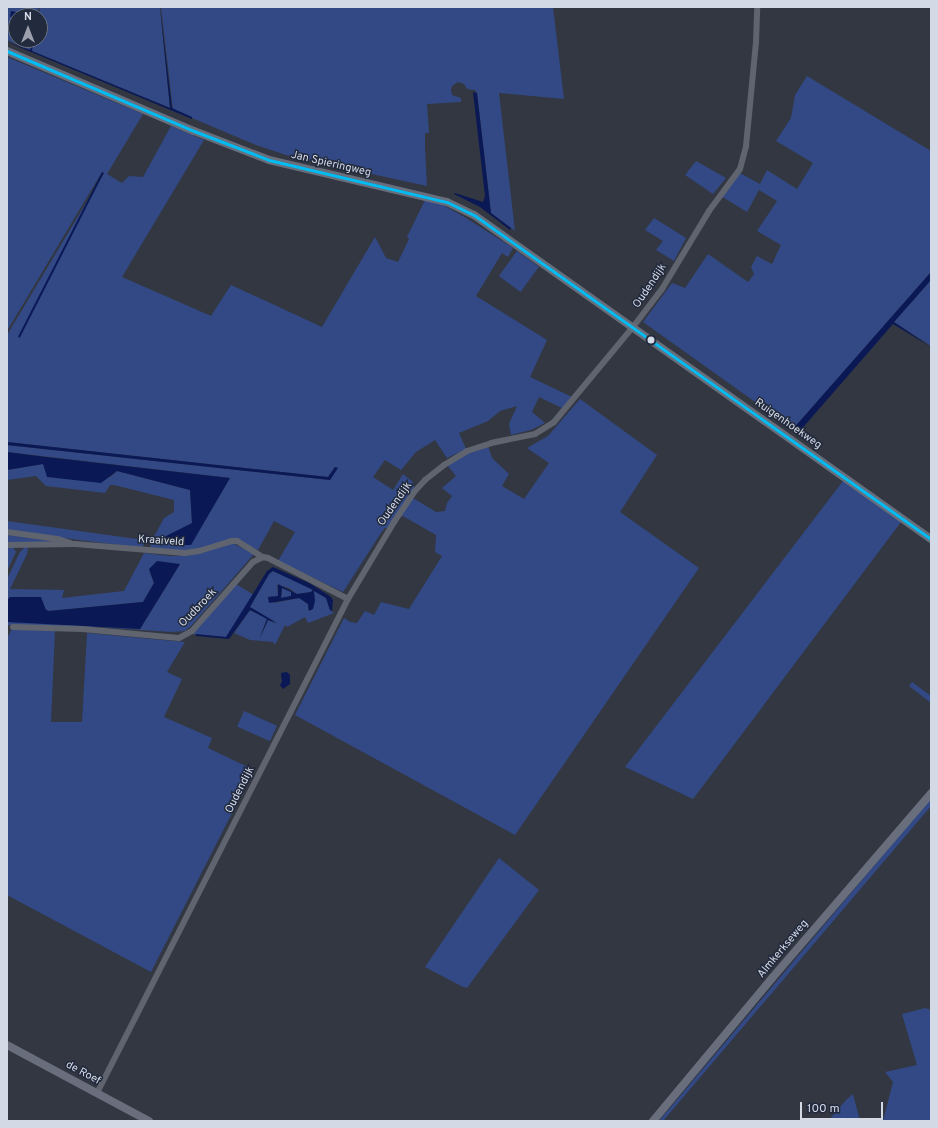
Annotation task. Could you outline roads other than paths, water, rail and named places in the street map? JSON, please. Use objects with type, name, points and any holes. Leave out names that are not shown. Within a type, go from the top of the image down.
[{"type":"street","name":"Oudendijk","points":[[97,1093],[348,598],[394,522],[425,480],[444,465],[467,451],[490,443],[535,434],[545,428],[564,410],[633,327],[662,288],[709,212],[740,169],[746,146],[756,43],[757,7]]},
{"type":"street","name":"Jan Spieringweg","points":[[7,51],[194,131],[269,160],[447,202],[474,215],[633,327]]},
{"type":"street","name":"Ruigenhoekweg","points":[[633,327],[931,539]]},
{"type":"street","name":"Kraaiveld","points":[[7,532],[58,539],[75,544]]},
{"type":"street","name":"Kraaiveld","points":[[7,545],[75,544],[185,553],[199,551],[231,541],[237,541],[263,557]]},
{"type":"street","points":[[263,557],[268,558],[348,598]]},
{"type":"street","name":"Oudbroek","points":[[13,626],[82,629],[179,638],[192,631],[253,562],[263,557]]},
{"type":"street","name":"Almkerkseweg","points":[[653,1121],[773,977],[931,793]]},
{"type":"street","name":"de Roef","points":[[7,1045],[149,1121]]}]
